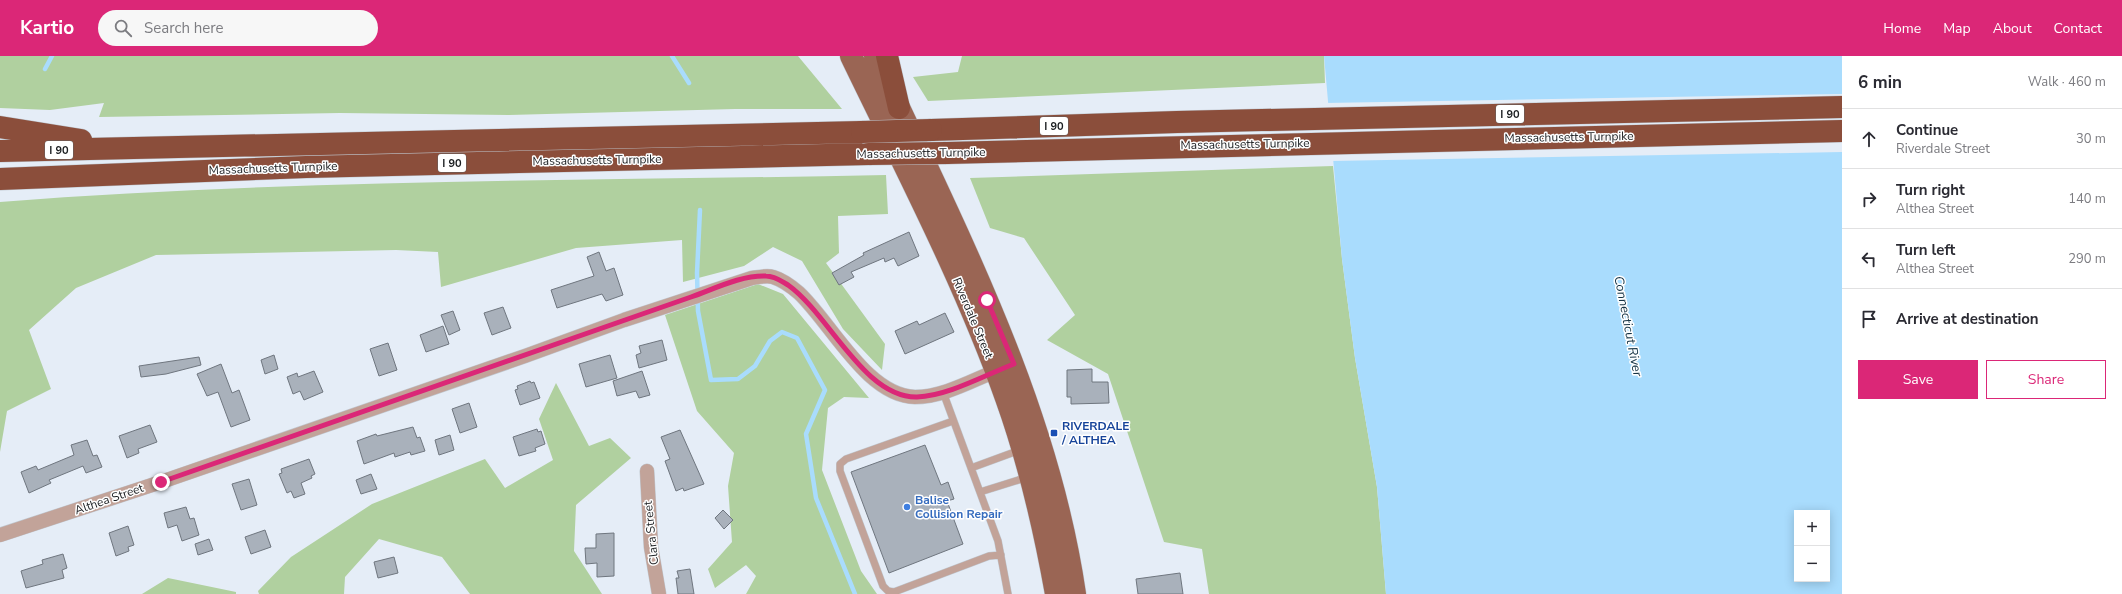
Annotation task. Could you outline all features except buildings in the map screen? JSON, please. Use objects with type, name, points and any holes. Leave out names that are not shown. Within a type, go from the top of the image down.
[{"type":"highway","points":[[887,56],[899,108]]},
{"type":"highway","name":"Massachusetts Turnpike","points":[[0,151],[862,132],[1177,122],[1842,107]]},
{"type":"highway","points":[[0,127],[43,133],[119,148]]},
{"type":"highway","name":"Massachusetts Turnpike","points":[[0,179],[306,167],[1842,131]]},
{"type":"highway","points":[[0,182],[36,177]]},
{"type":"main road","name":"Riverdale Street","points":[[851,56],[964,294],[1034,420],[1056,493],[1076,594]]},
{"type":"main road","name":"Riverdale Street","points":[[875,56],[967,255],[1005,368],[1022,449],[1046,541],[1056,594]]},
{"type":"street","name":"Althea Street","points":[[0,535],[168,479],[714,289],[752,278],[766,276],[780,280],[809,303],[857,362],[883,387],[897,394],[910,397],[943,392],[1005,368]]},
{"type":"street","name":"Clara Street","points":[[647,471],[651,547],[659,594]]},
{"type":"lane","points":[[943,392],[998,541],[1008,594]]},
{"type":"lane","points":[[953,420],[846,459],[840,464],[840,471],[883,586],[888,591],[894,592],[989,556],[1001,554]]},
{"type":"lane","points":[[971,468],[1022,449]]},
{"type":"lane","points":[[980,492],[1030,476]]},
{"type":"green space","points":[[0,56],[798,56],[842,109],[735,109],[509,115],[340,113],[99,117],[104,103],[50,110],[0,108]]},
{"type":"green space","points":[[962,56],[1324,56],[1325,83],[928,101],[913,77],[958,72]]},
{"type":"green space","points":[[1333,166],[1342,259],[1355,358],[1377,487],[1386,594],[1209,594],[1202,549],[1164,542],[1108,374],[1047,340],[1075,315],[1024,238],[990,228],[970,178]]},
{"type":"green space","points":[[886,175],[888,214],[838,216],[839,253],[826,263],[885,344],[882,370],[843,329],[802,261],[773,247],[744,266],[683,282],[682,240],[576,248],[441,287],[438,252],[396,250],[156,255],[76,288],[29,330],[51,389],[7,411],[0,452],[0,202],[111,194],[332,185]]},
{"type":"green space","points":[[758,284],[783,294],[869,398],[844,397],[828,408],[822,470],[861,571],[877,594],[746,594],[756,576],[746,565],[715,588],[708,569],[732,542],[728,486],[734,453],[697,411],[665,315]]},
{"type":"green space","points":[[556,383],[589,446],[610,438],[631,458],[576,505],[574,551],[602,594],[470,594],[442,557],[379,539],[345,577],[344,594],[259,594],[258,591],[291,557],[372,504],[485,459],[505,488],[553,460],[539,419]]},
{"type":"green space","points":[[168,578],[236,592],[236,594],[142,594]]},
{"type":"water","name":"Connecticut River","points":[[1324,56],[1842,56],[1842,594],[1386,594],[1377,487],[1355,358],[1342,259]]},
{"type":"pier","points":[[1842,94],[1842,152],[1331,161],[1325,103]]},
{"type":"waterway","points":[[45,69],[52,56]]},
{"type":"waterway","points":[[672,56],[689,83]]},
{"type":"waterway","points":[[700,210],[697,273],[698,311],[711,380],[738,379],[755,366],[770,341],[782,332],[797,338],[825,390],[806,434],[816,498],[855,594]]},
{"type":"place","name":"RIVERDALE / ALTHEA","points":[[1054,433]]},
{"type":"place","name":"Balise Collision Repair","points":[[907,507]]},
{"type":"route","points":[[161,482],[735,282],[766,276],[780,280],[794,289],[809,303],[857,362],[883,387],[890,392],[910,397],[932,395],[1014,364],[987,300]]}]
